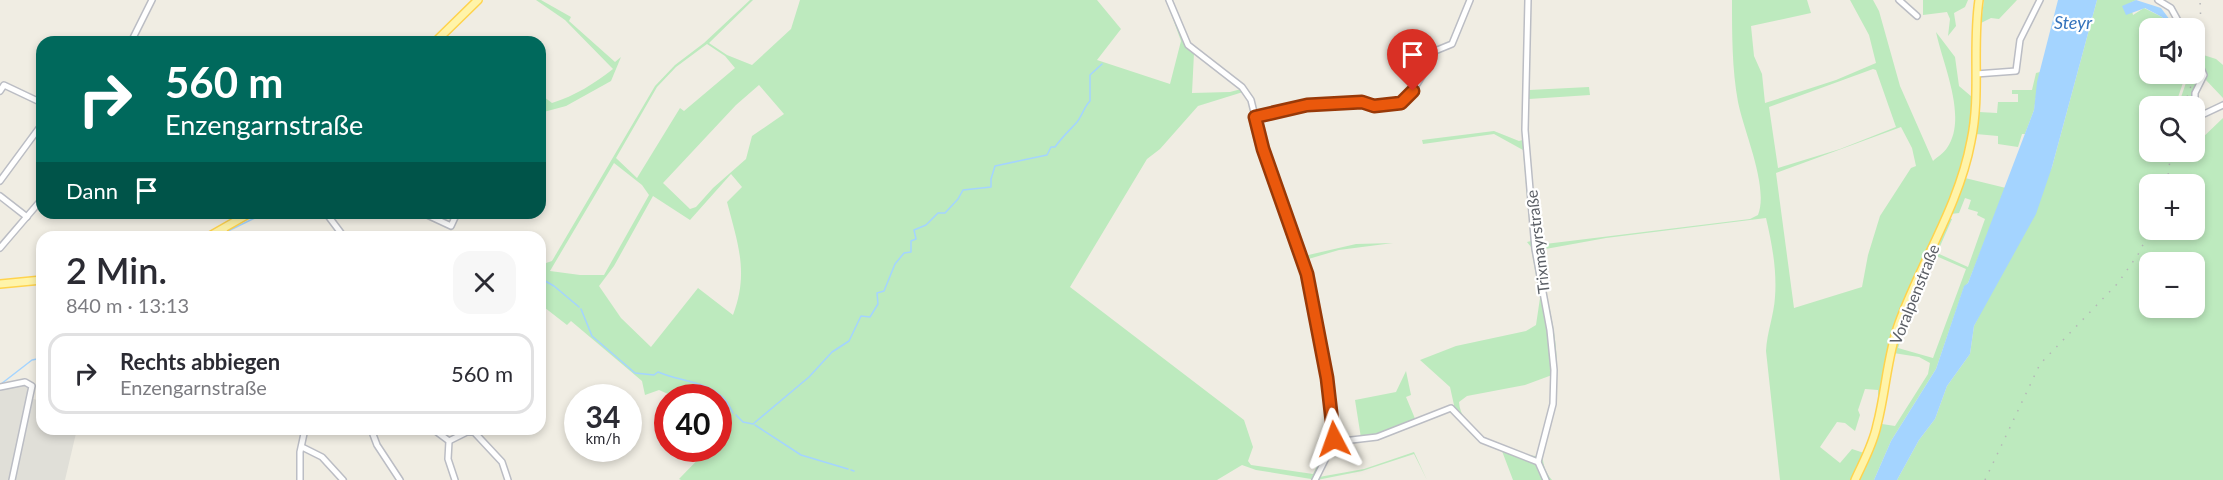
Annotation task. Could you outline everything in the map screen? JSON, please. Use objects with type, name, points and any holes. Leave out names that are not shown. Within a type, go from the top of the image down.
[{"type":"main road","points":[[441,36],[478,0]]},
{"type":"main road","name":"Voralpenstraße","points":[[1855,480],[1877,427],[1890,356],[1900,320],[1961,179],[1974,124],[1980,0]]},
{"type":"main road","points":[[219,231],[240,219]]},
{"type":"main road","points":[[0,284],[36,281]]},
{"type":"street","points":[[134,36],[152,0]]},
{"type":"street","points":[[1169,0],[1188,45],[1245,90],[1307,274],[1320,336],[1335,434],[1332,446],[1315,480]]},
{"type":"street","points":[[1255,117],[1307,105],[1362,102],[1374,106],[1401,103],[1408,98],[1426,70],[1430,52],[1452,45],[1470,0]]},
{"type":"street","name":"Trixmayrstraße","points":[[1528,0],[1526,143],[1535,249],[1550,330],[1554,370],[1553,404],[1539,462]]},
{"type":"street","points":[[1899,0],[1917,16]]},
{"type":"street","points":[[1976,74],[2016,71],[2020,40],[2040,0]]},
{"type":"street","points":[[2158,0],[2171,8],[2176,18]]},
{"type":"street","points":[[0,91],[2,84],[36,100]]},
{"type":"street","points":[[2200,84],[2193,98],[2195,105],[2204,114],[2223,105]]},
{"type":"street","points":[[0,181],[36,132]]},
{"type":"street","points":[[0,196],[27,217]]},
{"type":"street","points":[[0,248],[36,206]]},
{"type":"street","points":[[436,219],[451,226],[454,219]]},
{"type":"street","points":[[0,387],[25,382],[32,386],[12,480]]},
{"type":"street","points":[[1332,446],[1343,441],[1377,437],[1451,408],[1482,440],[1539,462],[1546,480]]},
{"type":"street","points":[[1335,434],[1343,441]]},
{"type":"street","points":[[300,480],[304,435]]},
{"type":"street","points":[[373,435],[377,445],[400,480]]},
{"type":"street","points":[[440,435],[448,441]]},
{"type":"street","points":[[448,441],[461,435]]},
{"type":"street","points":[[477,435],[502,462],[508,480]]},
{"type":"street","points":[[448,441],[448,459],[455,480]]},
{"type":"street","points":[[302,447],[322,457],[343,480]]},
{"type":"shaded area","points":[[27,385],[29,398],[36,400],[36,435],[76,435],[65,480],[0,480],[0,390]]},
{"type":"green space","points":[[536,0],[541,0],[571,17],[569,21],[615,62],[621,57],[611,81],[566,106],[546,111],[546,98],[552,103],[569,97],[613,69],[565,20]]},
{"type":"green space","points":[[750,0],[753,0],[709,43],[727,55],[752,65],[791,29],[800,0],[1097,0],[1121,29],[1097,60],[1170,84],[1181,41],[1166,0],[1170,0],[1194,53],[1192,93],[1230,92],[1245,88],[1257,111],[1267,113],[1300,104],[1367,101],[1362,104],[1299,107],[1261,118],[1258,122],[1304,256],[1356,244],[1393,243],[1339,250],[1305,260],[1337,433],[1343,438],[1361,438],[1355,400],[1396,392],[1406,371],[1411,395],[1406,397],[1416,421],[1454,405],[1450,387],[1420,360],[1456,346],[1526,331],[1536,325],[1540,298],[1531,247],[1527,242],[1531,241],[1523,150],[1494,134],[1423,144],[1422,140],[1494,131],[1519,141],[1526,139],[1531,0],[1529,90],[1589,87],[1590,95],[1529,99],[1528,139],[1537,245],[1750,219],[1758,215],[1761,203],[1758,175],[1736,90],[1732,0],[1807,0],[1811,13],[1751,26],[1754,56],[1762,74],[1765,103],[1836,80],[1876,63],[1869,35],[1850,0],[1873,0],[1879,11],[1900,86],[1933,161],[1947,148],[1953,136],[1955,122],[1952,91],[1936,32],[1955,57],[1959,86],[1972,97],[1979,98],[1979,112],[1997,113],[1998,102],[2018,102],[2018,94],[2012,94],[2012,90],[2032,90],[2036,73],[2040,72],[2034,110],[2018,147],[1998,144],[1998,136],[1976,134],[1965,178],[2006,188],[1968,283],[1964,287],[1936,369],[1891,441],[1874,480],[1780,480],[1766,351],[1774,304],[1775,277],[1774,257],[1766,218],[1606,238],[1540,250],[1539,257],[1552,320],[1557,368],[1556,384],[1543,447],[1546,470],[1552,480],[1513,480],[1502,451],[1476,439],[1449,410],[1376,440],[1341,444],[1334,448],[1319,477],[1364,469],[1414,452],[1427,480],[1414,454],[1362,471],[1317,480],[1256,470],[1242,465],[1217,480],[681,480],[679,479],[695,462],[732,462],[732,384],[654,384],[654,392],[645,395],[642,381],[571,321],[567,325],[546,309],[546,263],[552,261],[655,86],[675,65],[704,43]],"holes":[[[707,44],[725,56],[735,68],[684,111],[680,108],[637,178],[616,158],[657,87],[676,67]],[[1873,69],[1876,70],[1896,127],[1840,149],[1778,168],[1769,107]],[[759,85],[784,114],[752,136],[746,159],[713,188],[696,207],[690,209],[663,183],[736,105]],[[1243,92],[1249,103],[1264,160],[1290,226],[1305,275],[1318,337],[1332,436],[1313,474],[1251,465],[1248,461],[1253,447],[1244,420],[1070,287],[1147,159],[1160,149],[1198,106]],[[1901,127],[1912,148],[1916,166],[1911,168],[1880,216],[1868,255],[1862,287],[1794,308],[1776,173]],[[614,163],[642,185],[649,195],[604,275],[550,271]],[[731,174],[742,187],[727,202],[740,258],[738,300],[733,315],[698,288],[651,347],[621,318],[599,286],[614,266],[653,196],[690,220]],[[1965,198],[1971,200],[1968,209],[1978,212],[1977,215],[1985,219],[1968,267],[1937,253],[1952,219],[1949,218],[1951,214],[1959,213]],[[1936,256],[1966,269],[1933,358],[1898,348],[1911,311]],[[1887,352],[1919,357],[1930,363],[1928,374],[1895,426],[1882,424],[1872,430],[1864,453],[1852,449],[1840,463],[1820,447],[1837,422],[1845,423],[1855,431],[1860,415],[1858,410],[1865,389],[1878,390],[1878,403]],[[1552,375],[1549,413],[1536,456],[1500,447],[1477,432],[1462,413],[1459,402],[1467,396],[1525,385]]]},
{"type":"green space","points":[[1923,0],[1968,0],[1965,7],[1954,13],[1956,26],[1948,36],[1950,19],[1947,12],[1923,15]]},
{"type":"green space","points":[[1984,0],[2017,0],[1999,19],[1991,18],[1981,23]]},
{"type":"green space","points":[[2097,0],[2136,0],[2130,3],[2133,15],[2144,8],[2163,18],[2139,18],[2139,84],[2183,84],[2178,96],[2139,96],[2139,162],[2205,162],[2205,135],[2223,118],[2223,480],[1897,480],[1919,440],[1935,419],[1947,386],[1970,354],[1974,326],[2052,167]]},
{"type":"green space","points":[[2205,56],[2216,59],[2223,65],[2223,98],[2205,79]]},
{"type":"green space","points":[[2186,84],[2202,84],[2198,96],[2181,96]]},
{"type":"water","name":"Steyr","points":[[2058,0],[2097,0],[2052,167],[2036,214],[1974,326],[1970,354],[1947,386],[1935,419],[1919,440],[1897,480],[1874,480],[1891,441],[1936,369],[1964,286],[1968,283],[2034,110],[2037,82]]},
{"type":"water","points":[[2136,0],[2161,8],[2168,18],[2163,18],[2145,8],[2126,15],[2122,6]]},
{"type":"waterway","points":[[736,415],[743,422],[753,424],[809,377],[832,352],[849,341],[861,316],[870,317],[878,304],[877,293],[884,291],[895,264],[904,253],[911,252],[911,241],[916,239],[914,230],[926,225],[938,213],[945,213],[963,190],[991,187],[995,166],[1047,155],[1051,147],[1055,147],[1079,120],[1090,101],[1090,75],[1102,64]]},
{"type":"waterway","points":[[228,231],[253,219]]},
{"type":"waterway","points":[[546,281],[579,307]]},
{"type":"waterway","points":[[581,309],[592,336],[635,373],[654,375],[658,372],[701,385],[719,394],[733,413]]},
{"type":"waterway","points":[[1,384],[36,359]]},
{"type":"waterway","points":[[755,425],[801,455],[848,469]]},
{"type":"railway","points":[[2187,96],[2202,54],[2200,0]]},
{"type":"railway","points":[[2168,174],[2170,162]]},
{"type":"railway","points":[[1985,480],[2040,364],[2118,283],[2145,240]]},
{"type":"route","points":[[1334,439],[1327,378],[1307,274],[1300,248],[1271,174],[1255,117],[1292,107],[1323,103],[1362,102],[1374,106],[1401,103],[1413,91]]}]
